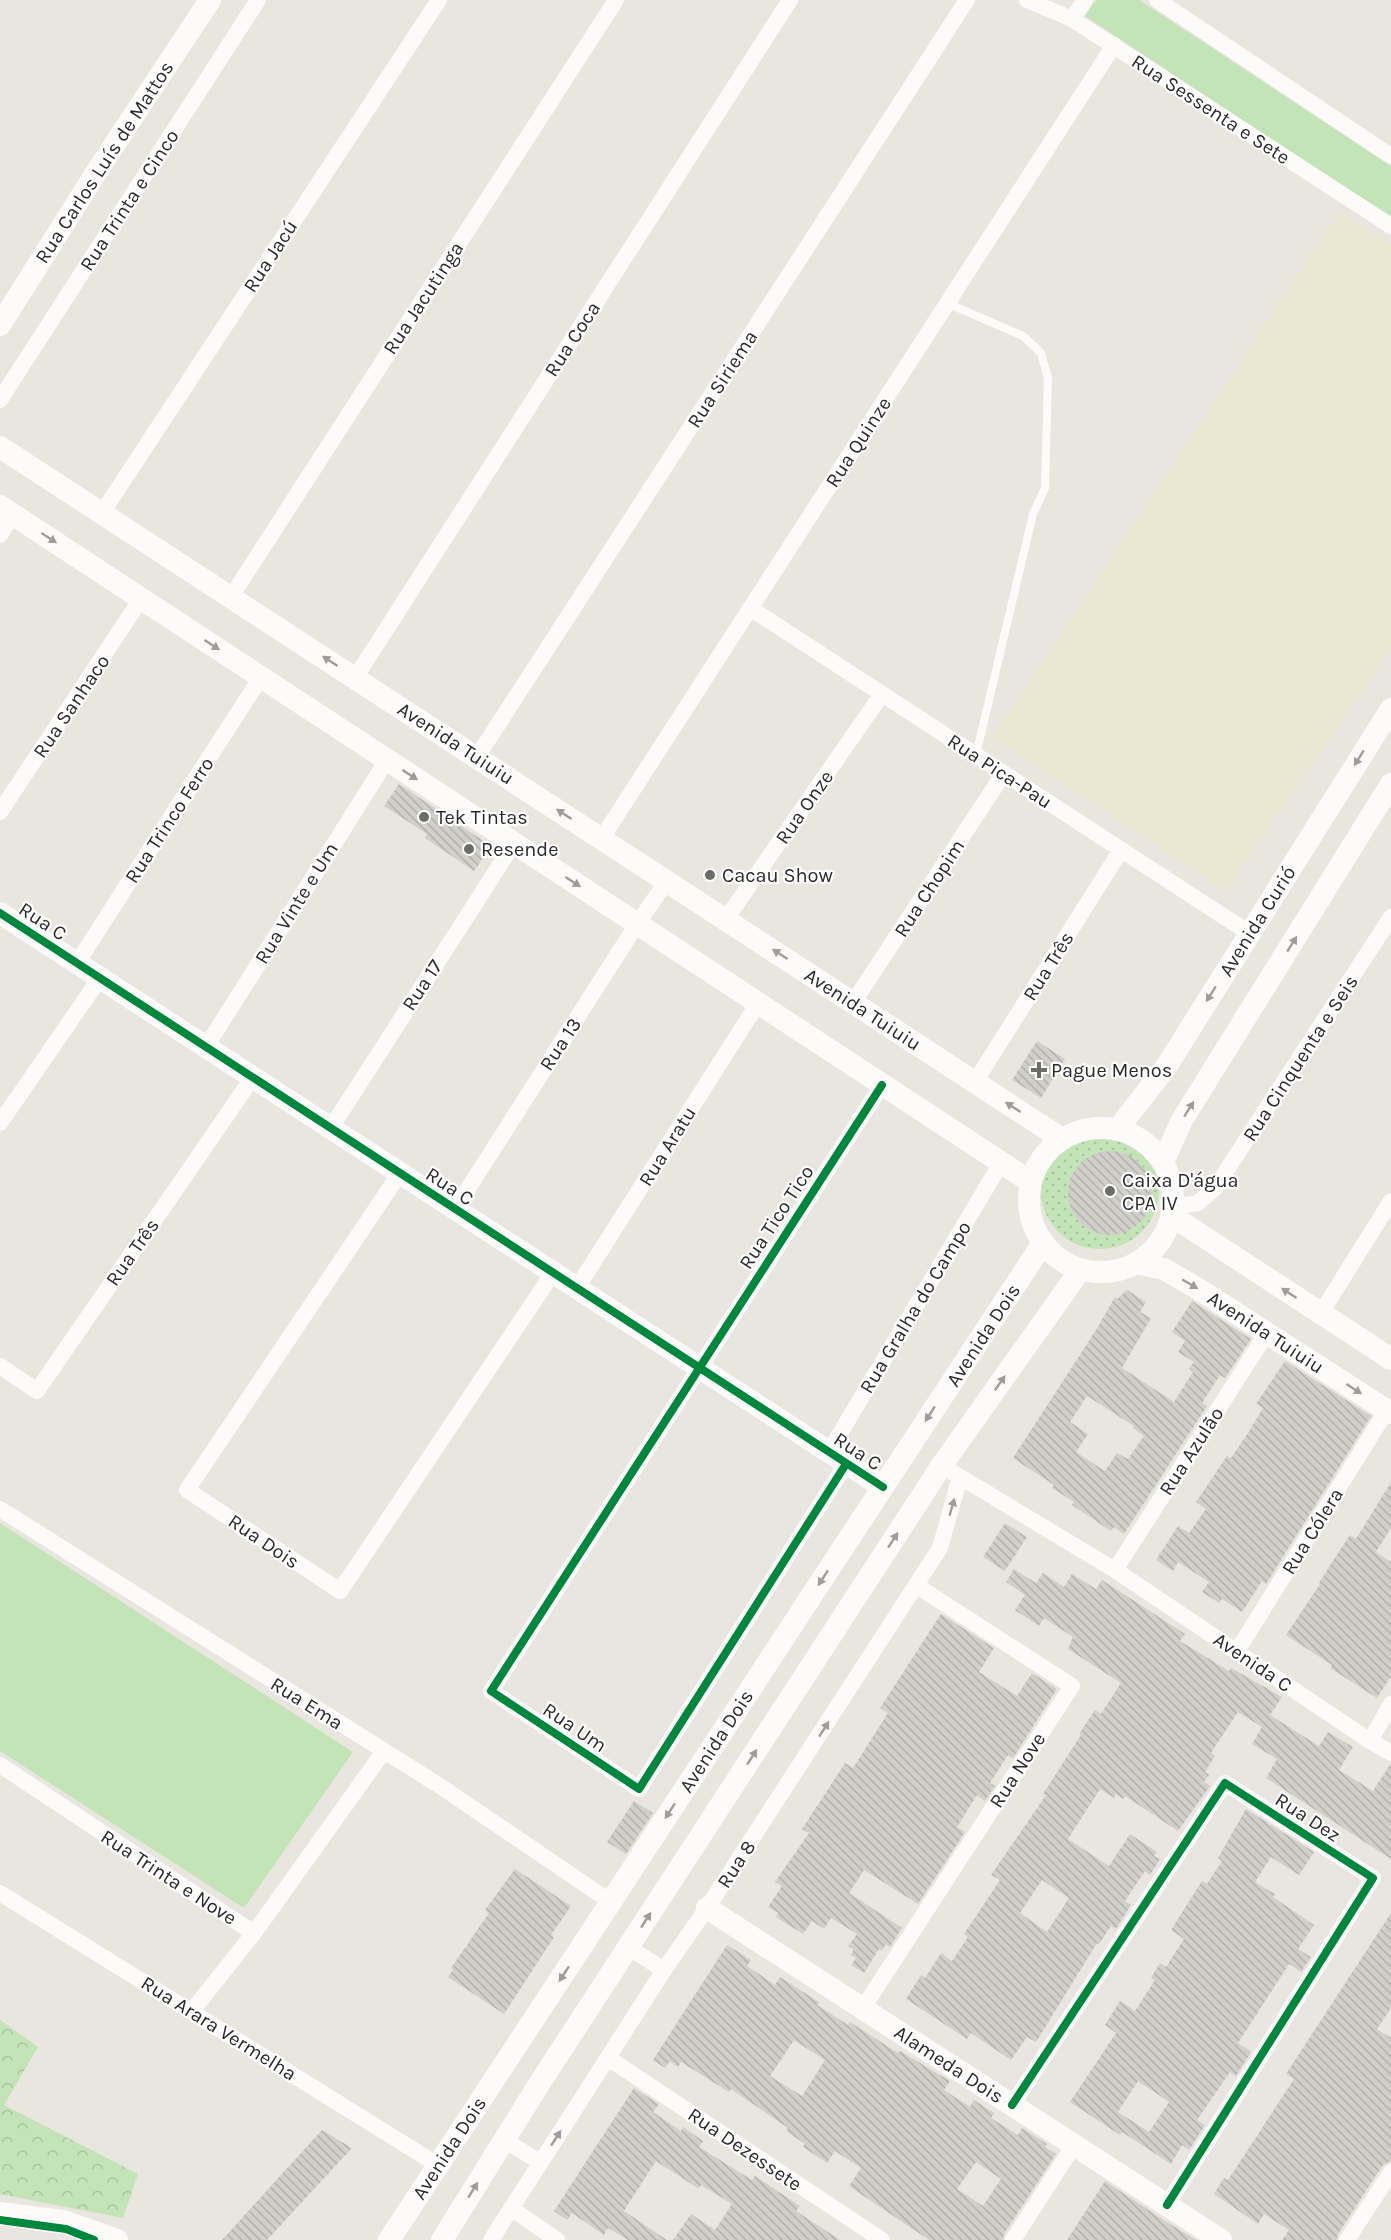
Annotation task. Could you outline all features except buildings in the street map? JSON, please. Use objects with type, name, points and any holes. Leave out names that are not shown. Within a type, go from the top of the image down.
[{"type":"main road","name":"Rua Carlos Luís de Mattos","points":[[0,325],[99,168],[210,0]]},
{"type":"main road","name":"Avenida Tuiuiu","points":[[0,447],[1062,1139]]},
{"type":"main road","points":[[7,510],[1031,1182]]},
{"type":"main road","name":"Avenida Curió","points":[[1117,1130],[1166,1067],[1391,709]]},
{"type":"main road","name":"Avenida Curió","points":[[1163,1161],[1182,1120],[1391,784]]},
{"type":"main road","name":"Rua C","points":[[0,913],[883,1487]]},
{"type":"main road","points":[[1098,1128],[1117,1130],[1135,1136],[1151,1147],[1163,1161],[1172,1184],[1172,1212],[1165,1234],[1152,1251],[1136,1263],[1109,1271],[1081,1269],[1060,1258],[1043,1243],[1033,1224],[1029,1203],[1031,1182],[1048,1150],[1062,1139],[1080,1131],[1098,1128]]},
{"type":"main road","points":[[1172,1212],[1391,1359]]},
{"type":"main road","name":"Avenida Dois","points":[[389,2240],[1043,1243]]},
{"type":"main road","name":"Avenida Tuiuiu","points":[[1136,1263],[1164,1269],[1389,1411]]},
{"type":"main road","name":"Avenida Dois","points":[[442,2240],[628,1947],[951,1471],[1081,1269]]},
{"type":"main road","name":"Alameda Dois","points":[[707,1908],[1221,2240]]},
{"type":"main road","points":[[0,2213],[63,2221],[117,2240]]},
{"type":"street","name":"Rua Trinta e Cinco","points":[[0,400],[258,0]]},
{"type":"street","name":"Rua Jacú","points":[[102,513],[439,0]]},
{"type":"street","name":"Rua Jacutinga","points":[[231,597],[616,0]]},
{"type":"street","name":"Rua Coca","points":[[355,678],[790,0]]},
{"type":"street","name":"Rua Siriema","points":[[477,757],[967,0]]},
{"type":"street","name":"Rua Sessenta e Sete","points":[[1027,0],[1072,19],[1114,45],[1391,226]]},
{"type":"street","points":[[1072,19],[1085,0]]},
{"type":"street","points":[[1157,0],[1391,156]]},
{"type":"street","name":"Rua Quinze","points":[[602,838],[1114,45]]},
{"type":"street","points":[[0,535],[7,510]]},
{"type":"street","name":"Rua Sanhaco","points":[[0,812],[141,599]]},
{"type":"street","name":"Rua Pica-Pau","points":[[750,608],[1249,933]]},
{"type":"street","name":"Rua Trinco Ferro","points":[[77,963],[261,677]]},
{"type":"street","name":"Rua Onze","points":[[726,919],[882,694]]},
{"type":"street","name":"Rua Vinte e Um","points":[[206,1047],[387,760]]},
{"type":"street","name":"Rua Chopim","points":[[854,1002],[1004,773]]},
{"type":"street","name":"Rua 17","points":[[331,1128],[514,843]]},
{"type":"street","name":"Rua Três","points":[[975,1082],[1122,850]]},
{"type":"street","name":"Rua 13","points":[[455,1209],[637,924],[667,881]]},
{"type":"street","name":"Rua Cinquenta e Seis","points":[[1172,1212],[1198,1203],[1215,1188],[1391,917]]},
{"type":"street","points":[[0,1123],[100,978]]},
{"type":"street","name":"Rua Aratu","points":[[577,1288],[758,1003]]},
{"type":"street","name":"Rua Três","points":[[0,1366],[37,1391],[253,1077]]},
{"type":"street","name":"Rua Tico Tico","points":[[698,1368],[882,1084]]},
{"type":"street","name":"Rua Gralha do Campo","points":[[838,1458],[1001,1162]]},
{"type":"street","name":"Rua Dois","points":[[400,1173],[187,1490],[340,1591],[553,1273]]},
{"type":"street","points":[[1321,1313],[1391,1201]]},
{"type":"street","name":"Rua Azulão","points":[[1115,1570],[1267,1333]]},
{"type":"street","name":"Rua Um","points":[[698,1368],[492,1691],[639,1789],[838,1458]]},
{"type":"street","name":"Rua Cólera","points":[[1237,1651],[1389,1411]]},
{"type":"street","points":[[951,1471],[1115,1570]]},
{"type":"street","name":"Rua 8","points":[[490,2240],[940,1548],[951,1471]]},
{"type":"street","name":"Rua Ema","points":[[0,1509],[440,1786],[611,1902]]},
{"type":"street","name":"Avenida C","points":[[1115,1570],[1391,1753]]},
{"type":"street","name":"Rua Nove","points":[[863,2008],[1072,1686],[917,1586]]},
{"type":"street","points":[[1370,1741],[1391,1704]]},
{"type":"street","points":[[254,1933],[384,1751]]},
{"type":"street","name":"Rua Trinta e Nove","points":[[0,1766],[254,1933],[192,2011]]},
{"type":"street","name":"Rua Dez","points":[[1012,2105],[1226,1783],[1372,1878],[1167,2205]]},
{"type":"street","name":"Rua Arara Vermelha","points":[[0,1893],[438,2165]]},
{"type":"street","points":[[628,1947],[664,1970]]},
{"type":"street","name":"Rua Dezessete","points":[[608,2058],[882,2240]]},
{"type":"street","points":[[504,2140],[540,2162]]},
{"type":"street","points":[[1013,2240],[1074,2145]]},
{"type":"street","points":[[1347,2240],[1391,2172]]},
{"type":"street","points":[[511,2208],[557,2240]]},
{"type":"lane","points":[[947,303],[1023,336],[1041,352],[1048,378],[1045,488],[1033,514],[976,755]]},
{"type":"shaded area","points":[[1339,212],[1391,246],[1391,651],[1226,892],[993,737]]},
{"type":"green space","points":[[1096,0],[1139,0],[1391,166],[1391,218],[1085,16]]},
{"type":"green space","points":[[1100,1131],[1123,1135],[1142,1148],[1155,1167],[1159,1190],[1155,1213],[1142,1232],[1123,1245],[1100,1249],[1077,1245],[1058,1232],[1045,1213],[1041,1190],[1045,1167],[1058,1148],[1077,1135]]},
{"type":"green space","points":[[0,1523],[353,1752],[244,1908],[0,1751]]},
{"type":"green space","points":[[0,2020],[38,2047],[4,2105],[138,2174],[123,2218],[0,2194]]},
{"type":"cycle path","points":[[0,913],[883,1487]]},
{"type":"cycle path","points":[[846,1464],[639,1789],[491,1691],[882,1085]]},
{"type":"cycle path","points":[[1012,2105],[1225,1783],[1373,1878],[1167,2205]]},
{"type":"cycle path","points":[[0,2220],[66,2229],[94,2240]]},
{"type":"place","name":"Tek Tintas","points":[[424,817]]},
{"type":"place","name":"Resende","points":[[469,849]]},
{"type":"place","name":"Cacau Show","points":[[710,875]]},
{"type":"place","name":"Pague Menos","points":[[1039,1070]]},
{"type":"place","name":"Caixa D'água CPA IV","points":[[1110,1191]]}]
